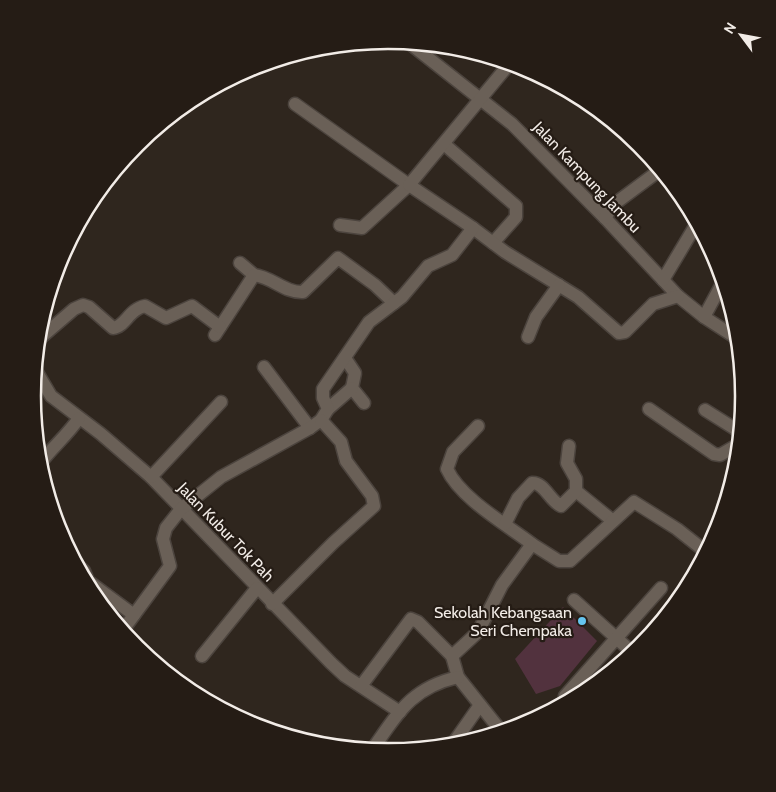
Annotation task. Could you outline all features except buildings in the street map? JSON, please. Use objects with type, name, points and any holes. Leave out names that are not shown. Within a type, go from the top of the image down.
[{"type":"street","name":"Jalan Kampung Jambu","points":[[419,51],[512,124],[605,218],[678,296],[704,317],[729,333]]},
{"type":"street","points":[[340,225],[362,228],[409,185],[505,70]]},
{"type":"street","points":[[295,104],[409,185],[578,298],[616,332],[622,334],[653,304],[678,296]]},
{"type":"street","points":[[444,144],[516,206],[516,216],[493,242]]},
{"type":"street","points":[[605,218],[613,205],[655,174]]},
{"type":"street","points":[[272,604],[374,506],[372,496],[346,460],[341,442],[324,414],[323,389],[369,322],[402,297],[428,266],[452,255],[473,228]]},
{"type":"street","points":[[663,280],[692,231]]},
{"type":"street","points":[[240,263],[254,275],[266,276],[288,290],[303,292],[334,260],[340,258],[375,285],[394,303]]},
{"type":"street","points":[[47,332],[74,309],[83,305],[89,307],[113,328],[120,326],[134,309],[145,306],[166,318],[192,306],[218,331],[254,275]]},
{"type":"street","points":[[528,337],[536,317],[559,285]]},
{"type":"street","points":[[704,317],[718,291]]},
{"type":"street","points":[[127,625],[170,566],[163,539],[166,528],[180,509],[221,477],[310,428],[352,388],[355,372],[345,358]]},
{"type":"street","points":[[264,367],[310,428]]},
{"type":"street","name":"Jalan Kubur Tok Pah","points":[[42,379],[52,396],[101,434],[151,477],[331,664],[400,712]]},
{"type":"street","points":[[352,388],[364,403]]},
{"type":"street","points":[[151,477],[221,402]]},
{"type":"street","points":[[649,409],[714,454],[720,455],[731,449]]},
{"type":"street","points":[[705,410],[733,428]]},
{"type":"street","points":[[47,455],[54,446],[69,434],[79,418]]},
{"type":"street","points":[[478,426],[453,452],[447,469],[465,493],[532,544],[559,560],[570,561],[631,503],[636,502],[677,529],[700,547]]},
{"type":"street","points":[[506,524],[518,498],[532,483],[539,484],[556,504],[561,506],[576,491],[576,479],[567,463],[568,446]]},
{"type":"street","points":[[576,491],[613,522]]},
{"type":"street","points":[[452,656],[478,632],[502,586],[532,544]]},
{"type":"street","points":[[202,656],[258,588]]},
{"type":"street","points":[[572,690],[661,588]]},
{"type":"street","points":[[101,591],[134,615]]},
{"type":"street","points":[[574,600],[627,647]]},
{"type":"street","points":[[361,686],[410,619],[418,622],[452,656],[458,677],[496,725]]},
{"type":"street","points":[[377,743],[411,698],[423,689],[458,677]]},
{"type":"street","points":[[459,735],[480,705]]},
{"type":"shaded area","points":[[563,607],[597,641],[560,686],[536,694],[515,659]]},
{"type":"place","name":"Sekolah Kebangsaan Seri Chempaka","points":[[582,621]]}]
